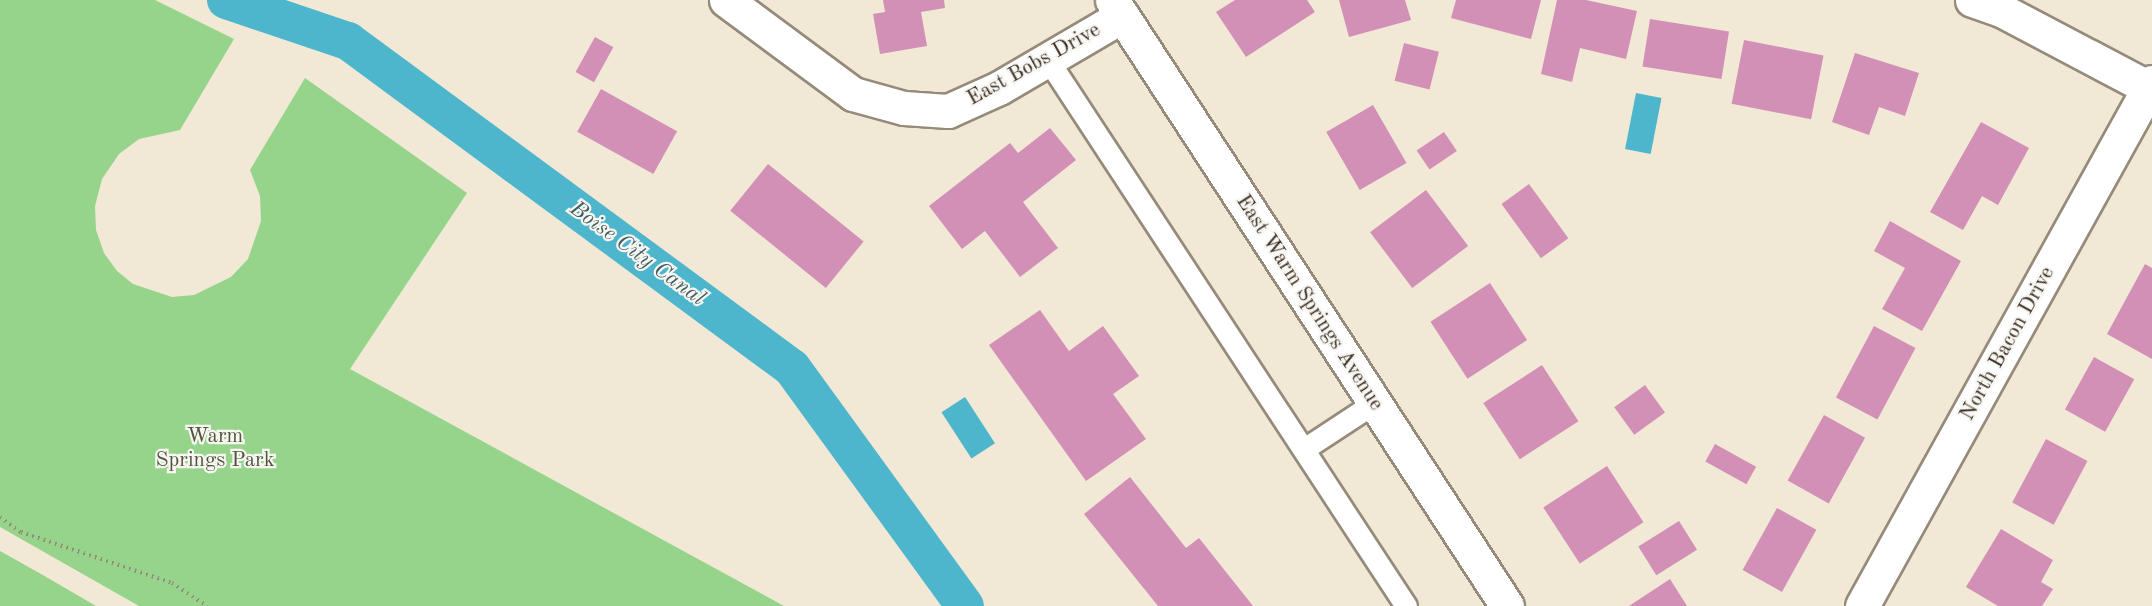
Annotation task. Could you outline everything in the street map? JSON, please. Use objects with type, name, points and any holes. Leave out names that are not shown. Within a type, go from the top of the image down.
[{"type":"street","name":"East Bobs Drive","points":[[726,0],[853,94],[904,108],[948,111],[999,88],[1048,60],[1117,8]]},
{"type":"street","points":[[1972,0],[2001,10],[2150,85]]},
{"type":"street","name":"East Warm Springs Avenue","points":[[1117,8],[1507,606]]},
{"type":"street","name":"North Bacon Drive","points":[[1862,606],[2150,85]]},
{"type":"lane","points":[[1048,60],[1406,606]]},
{"type":"lane","points":[[1304,449],[1374,403]]},
{"type":"path","points":[[0,517],[21,532],[172,583],[207,606]]},
{"type":"green space","name":"Warm Springs Park","points":[[0,0],[155,0],[234,39],[180,130],[139,139],[119,154],[102,179],[95,206],[96,230],[104,253],[117,271],[133,284],[172,297],[194,295],[231,277],[248,259],[261,221],[260,196],[250,170],[305,78],[467,193],[350,369],[784,606],[139,606],[0,527]]},
{"type":"green space","points":[[0,551],[41,574],[96,606],[0,606]]},
{"type":"water","points":[[1636,93],[1662,98],[1651,154],[1625,149]]},
{"type":"water","points":[[965,397],[995,443],[971,458],[942,412]]},
{"type":"building","points":[[883,0],[944,0],[945,8],[921,12],[927,46],[880,54],[873,14],[885,12]]},
{"type":"building","points":[[1235,0],[1307,0],[1315,12],[1246,57],[1216,12]]},
{"type":"building","points":[[1339,0],[1405,0],[1411,20],[1349,37]]},
{"type":"building","points":[[1456,0],[1541,0],[1531,39],[1451,18]]},
{"type":"building","points":[[1557,0],[1586,0],[1637,11],[1626,59],[1580,48],[1572,82],[1541,74]]},
{"type":"building","points":[[1650,19],[1729,32],[1722,79],[1642,66]]},
{"type":"building","points":[[595,37],[613,47],[594,82],[576,72]]},
{"type":"building","points":[[1744,40],[1824,55],[1811,119],[1732,104]]},
{"type":"building","points":[[1404,43],[1439,52],[1429,90],[1395,81]]},
{"type":"building","points":[[1855,53],[1919,73],[1905,116],[1879,107],[1869,135],[1832,122]]},
{"type":"building","points":[[601,89],[677,131],[653,174],[577,132]]},
{"type":"building","points":[[1373,105],[1406,163],[1360,190],[1326,132]]},
{"type":"building","points":[[1981,122],[2029,148],[1998,205],[1982,196],[1963,230],[1930,212]]},
{"type":"building","points":[[1050,128],[1076,160],[1023,202],[1058,248],[1020,277],[985,231],[962,249],[929,206],[1010,143],[1018,153]]},
{"type":"building","points":[[1444,132],[1457,151],[1430,170],[1417,150]]},
{"type":"building","points":[[768,164],[864,241],[826,288],[730,211]]},
{"type":"building","points":[[1529,184],[1568,238],[1541,258],[1501,204]]},
{"type":"building","points":[[1426,190],[1468,246],[1412,288],[1370,232]]},
{"type":"building","points":[[1890,221],[1961,261],[1922,331],[1882,309],[1905,268],[1874,251]]},
{"type":"building","points":[[2145,264],[2152,268],[2152,359],[2107,334]]},
{"type":"building","points":[[1490,283],[1527,340],[1467,379],[1430,322]]},
{"type":"building","points":[[1040,310],[1069,351],[1103,326],[1139,376],[1113,394],[1146,439],[1086,481],[989,345]]},
{"type":"building","points":[[1874,326],[1915,348],[1877,420],[1836,398]]},
{"type":"building","points":[[2094,357],[2134,379],[2105,432],[2065,409]]},
{"type":"building","points":[[1542,365],[1578,421],[1520,459],[1483,403]]},
{"type":"building","points":[[1645,385],[1665,413],[1634,435],[1614,407]]},
{"type":"building","points":[[1824,415],[1865,438],[1829,503],[1788,481]]},
{"type":"building","points":[[2046,439],[2087,461],[2054,525],[2012,503]]},
{"type":"building","points":[[1715,444],[1756,467],[1746,484],[1705,461]]},
{"type":"building","points":[[1607,466],[1643,522],[1580,564],[1543,507]]},
{"type":"building","points":[[1130,477],[1186,548],[1199,538],[1253,606],[1158,606],[1084,514]]},
{"type":"building","points":[[1777,508],[1816,530],[1782,592],[1743,570]]},
{"type":"building","points":[[1679,521],[1697,550],[1656,575],[1638,546]]},
{"type":"building","points":[[2001,529],[2053,560],[2041,582],[2053,589],[2042,606],[1998,606],[1966,587]]},
{"type":"building","points":[[1670,579],[1687,606],[1629,606]]},
{"type":"waterway","name":"Boise City Canal","points":[[226,0],[348,41],[792,368],[965,606]]}]
